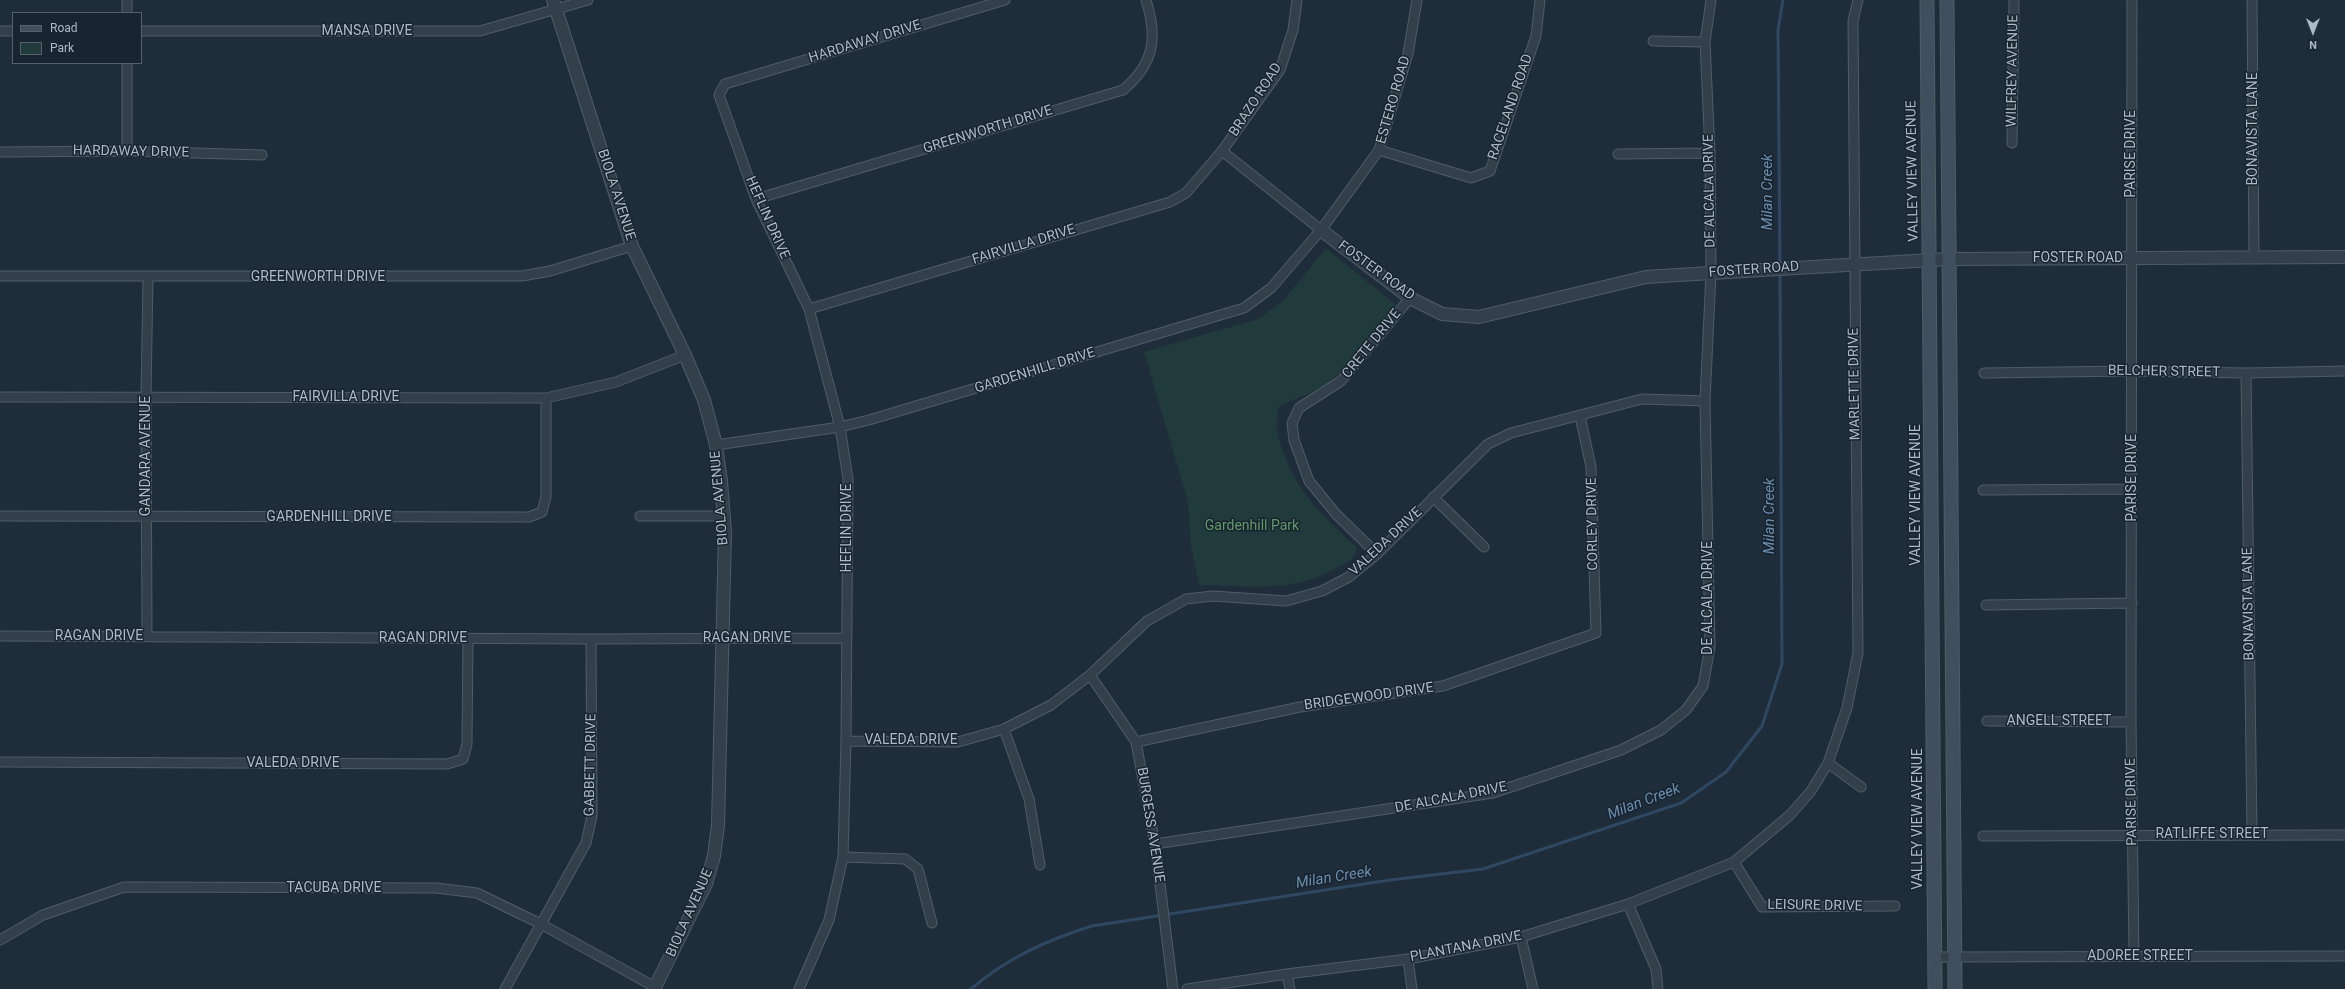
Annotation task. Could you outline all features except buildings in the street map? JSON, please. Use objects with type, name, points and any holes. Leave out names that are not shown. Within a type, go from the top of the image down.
[{"type":"main road","name":"VALLEY VIEW AVENUE","points":[[1927,0],[1935,989]]},
{"type":"main road","points":[[1947,0],[1955,989]]},
{"type":"street","points":[[127,0],[127,12]]},
{"type":"street","name":"HARDAWAY DRIVE","points":[[725,84],[1005,0]]},
{"type":"street","name":"GREENWORTH DRIVE","points":[[756,199],[1123,90],[1137,78],[1149,60],[1153,37],[1151,16],[1146,0]]},
{"type":"street","name":"BRAZO ROAD","points":[[1222,151],[1280,70],[1293,30],[1297,0]]},
{"type":"street","name":"ESTERO ROAD","points":[[1321,230],[1379,150],[1408,54],[1417,0]]},
{"type":"street","name":"RACELAND ROAD","points":[[1379,150],[1471,178],[1490,171],[1536,36],[1540,0]]},
{"type":"street","name":"DE ALCALA DRIVE","points":[[1155,844],[1493,793],[1621,750],[1661,730],[1686,710],[1703,686],[1710,647],[1705,401],[1711,272],[1710,153],[1705,42],[1711,0]]},
{"type":"street","name":"MARLETTE DRIVE","points":[[1734,862],[1790,815],[1811,791],[1828,763],[1847,708],[1858,653],[1853,21],[1858,0]]},
{"type":"street","name":"WILFREY AVENUE","points":[[2012,143],[2014,0]]},
{"type":"street","name":"PARISE DRIVE","points":[[2132,0],[2130,258],[2132,489],[2131,722],[2134,956]]},
{"type":"street","name":"BONAVISTA LANE","points":[[2252,0],[2254,257]]},
{"type":"street","name":"MANSA DRIVE","points":[[142,31],[480,31],[555,5],[584,1]]},
{"type":"street","name":"BIOLA AVENUE","points":[[555,5],[632,246],[685,354],[704,400],[716,445],[724,516],[718,825],[714,856],[706,884],[654,988]]},
{"type":"street","points":[[0,31],[12,31]]},
{"type":"street","points":[[1653,41],[1705,42]]},
{"type":"street","points":[[126,151],[127,64]]},
{"type":"street","name":"HEFLIN DRIVE","points":[[725,84],[719,95],[756,199],[808,309],[840,427],[848,480],[846,741],[843,857],[829,920],[799,989]]},
{"type":"street","name":"HARDAWAY DRIVE","points":[[0,152],[126,151],[262,154]]},
{"type":"street","name":"FOSTER ROAD","points":[[1222,151],[1321,230],[1410,298],[1442,314],[1479,317],[1646,278],[1711,272],[1949,259],[2345,257]]},
{"type":"street","name":"FAIRVILLA DRIVE","points":[[808,309],[1170,202],[1186,193],[1222,151]]},
{"type":"street","points":[[1618,154],[1710,153]]},
{"type":"street","name":"GARDENHILL DRIVE","points":[[716,445],[840,427],[932,403],[1244,308],[1271,288],[1321,230]]},
{"type":"street","name":"GREENWORTH DRIVE","points":[[0,276],[522,276],[550,271],[632,246]]},
{"type":"street","name":"GANDARA AVENUE","points":[[147,636],[146,396],[148,277]]},
{"type":"street","name":"CRETE DRIVE","points":[[1377,554],[1336,514],[1309,481],[1294,440],[1292,423],[1299,408],[1341,381],[1410,298]]},
{"type":"street","name":"FAIRVILLA DRIVE","points":[[0,397],[146,396],[546,398],[616,382],[685,354]]},
{"type":"street","name":"BELCHER STREET","points":[[1984,373],[2131,371],[2246,373],[2345,371]]},
{"type":"street","name":"BONAVISTA LANE","points":[[2246,373],[2252,835]]},
{"type":"street","name":"GARDENHILL DRIVE","points":[[0,516],[529,517],[542,512],[546,497],[546,398]]},
{"type":"street","name":"VALEDA DRIVE","points":[[846,741],[958,742],[1004,729],[1051,705],[1090,675],[1147,621],[1186,599],[1213,596],[1286,601],[1322,591],[1349,577],[1377,554],[1488,444],[1511,433],[1642,399],[1705,401]]},
{"type":"street","name":"CORLEY DRIVE","points":[[1580,416],[1591,467],[1596,633]]},
{"type":"street","points":[[1983,490],[2132,489]]},
{"type":"street","points":[[1433,497],[1484,547]]},
{"type":"street","points":[[640,516],[724,516]]},
{"type":"street","points":[[1986,605],[2132,603]]},
{"type":"street","name":"BRIDGEWOOD DRIVE","points":[[1136,742],[1300,707],[1443,686],[1596,633]]},
{"type":"street","name":"RAGAN DRIVE","points":[[0,636],[591,639],[846,638]]},
{"type":"street","name":"VALEDA DRIVE","points":[[0,762],[447,764],[463,760],[467,744],[468,638]]},
{"type":"street","name":"GABBETT DRIVE","points":[[504,989],[586,843],[592,816],[591,639]]},
{"type":"street","name":"BURGESS AVENUE","points":[[1090,675],[1136,742],[1155,844],[1172,989]]},
{"type":"street","name":"ANGELL STREET","points":[[1987,721],[2131,722]]},
{"type":"street","points":[[1004,729],[1029,799],[1040,865]]},
{"type":"street","points":[[1828,763],[1861,787]]},
{"type":"street","name":"RATLIFFE STREET","points":[[1983,836],[2132,834],[2345,835]]},
{"type":"street","points":[[843,857],[905,859],[918,870],[932,923]]},
{"type":"street","name":"PLANTANA DRIVE","points":[[1187,989],[1287,974],[1408,959],[1521,937],[1628,904],[1734,862]]},
{"type":"street","name":"LEISURE DRIVE","points":[[1734,862],[1762,907],[1895,906]]},
{"type":"street","name":"TACUBA DRIVE","points":[[0,940],[43,915],[124,887],[436,888],[477,893],[541,924],[654,988]]},
{"type":"street","points":[[1628,904],[1656,969],[1658,989]]},
{"type":"street","points":[[1521,937],[1533,989]]},
{"type":"street","name":"ADOREE STREET","points":[[1935,957],[2345,956]]},
{"type":"street","points":[[1408,959],[1412,989]]},
{"type":"street","points":[[1287,974],[1290,989]]},
{"type":"green space","name":"Gardenhill Park","points":[[1326,248],[1396,305],[1360,352],[1340,373],[1316,390],[1279,407],[1277,413],[1277,429],[1283,451],[1296,480],[1313,504],[1356,547],[1355,554],[1349,561],[1322,575],[1288,585],[1254,587],[1199,585],[1191,546],[1188,502],[1144,352],[1258,319],[1283,301]]},
{"type":"waterway","name":"Milan Creek","points":[[1780,266],[1778,30],[1783,0]]},
{"type":"waterway","name":"Milan Creek","points":[[971,989],[999,968],[1028,951],[1059,937],[1092,926],[1390,880],[1483,869],[1681,803],[1726,772],[1762,726],[1782,664],[1780,272]]}]
